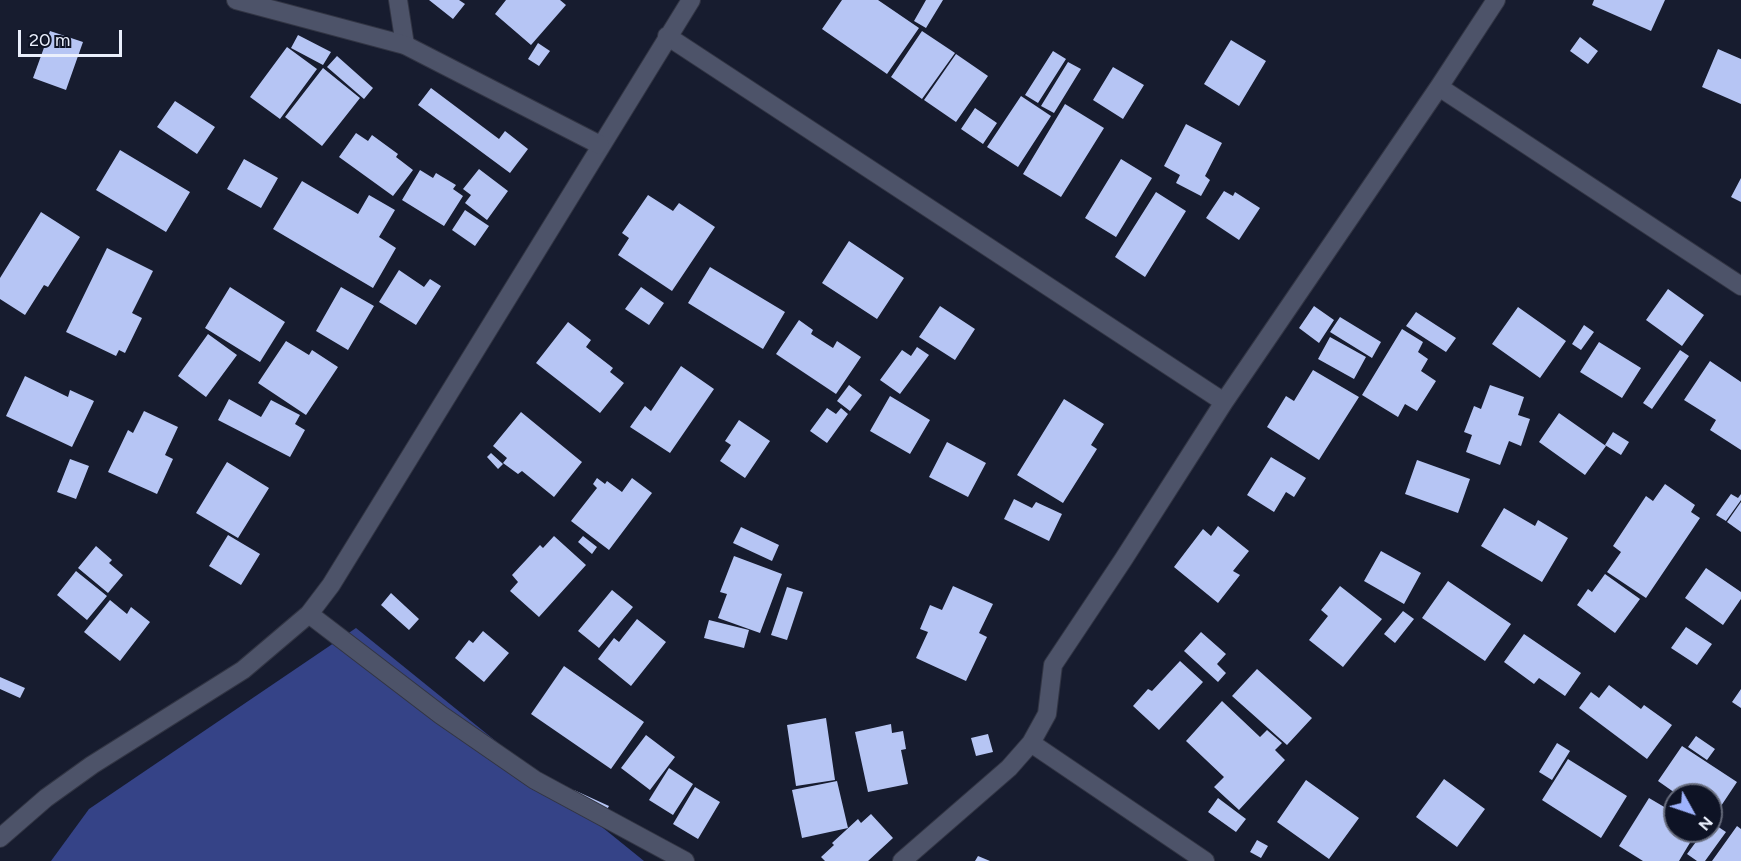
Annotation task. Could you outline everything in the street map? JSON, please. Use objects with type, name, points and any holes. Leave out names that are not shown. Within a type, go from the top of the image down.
[{"type":"street","points":[[236,0],[405,45],[600,145]]},
{"type":"street","points":[[398,0],[405,45]]},
{"type":"street","points":[[0,838],[46,798],[92,765],[243,670],[309,614],[331,585],[691,0]]},
{"type":"street","points":[[902,861],[1010,768],[1031,743],[1047,714],[1053,665],[1224,402],[1496,0]]},
{"type":"street","points":[[667,36],[1224,402]]},
{"type":"street","points":[[1439,87],[1741,286]]},
{"type":"street","points":[[309,614],[441,715],[535,780],[685,861]]},
{"type":"street","points":[[1031,743],[1205,861]]},
{"type":"shaded area","points":[[356,628],[644,861],[51,861],[89,809]]},
{"type":"building","points":[[429,0],[459,0],[465,4],[453,19]]},
{"type":"building","points":[[506,0],[560,0],[566,5],[531,45],[495,14]]},
{"type":"building","points":[[842,0],[878,0],[919,28],[887,74],[822,29]]},
{"type":"building","points":[[926,0],[943,0],[926,28],[914,21]]},
{"type":"building","points":[[1594,0],[1665,0],[1651,31],[1592,5]]},
{"type":"building","points":[[50,31],[83,42],[66,90],[33,78]]},
{"type":"building","points":[[922,31],[955,53],[922,99],[891,77]]},
{"type":"building","points":[[298,35],[331,52],[323,65],[291,48]]},
{"type":"building","points":[[1580,37],[1598,51],[1588,64],[1570,51]]},
{"type":"building","points":[[1231,40],[1266,61],[1239,106],[1204,84]]},
{"type":"building","points":[[538,43],[550,51],[539,66],[528,59]]},
{"type":"building","points":[[287,47],[317,69],[280,119],[250,97]]},
{"type":"building","points":[[1718,49],[1741,59],[1741,104],[1702,87]]},
{"type":"building","points":[[1053,51],[1066,59],[1038,103],[1025,95]]},
{"type":"building","points":[[956,54],[988,76],[956,122],[924,100]]},
{"type":"building","points":[[337,56],[373,88],[364,99],[327,67]]},
{"type":"building","points":[[1068,62],[1081,69],[1054,113],[1041,106]]},
{"type":"building","points":[[1113,67],[1144,85],[1123,119],[1093,100]]},
{"type":"building","points":[[323,68],[360,98],[322,146],[285,117]]},
{"type":"building","points":[[431,88],[499,139],[505,131],[528,149],[510,173],[418,105]]},
{"type":"building","points":[[1021,96],[1051,116],[1018,167],[987,147]]},
{"type":"building","points":[[175,101],[215,127],[197,154],[157,127]]},
{"type":"building","points":[[1065,104],[1104,128],[1061,197],[1023,174]]},
{"type":"building","points":[[975,108],[997,123],[983,144],[961,129]]},
{"type":"building","points":[[1186,124],[1222,143],[1205,176],[1210,180],[1201,196],[1176,183],[1180,175],[1164,166]]},
{"type":"building","points":[[356,133],[368,141],[372,135],[398,154],[396,157],[413,170],[393,196],[339,157]]},
{"type":"building","points":[[120,150],[190,192],[166,232],[96,190]]},
{"type":"building","points":[[244,159],[278,178],[261,208],[227,189]]},
{"type":"building","points":[[1121,159],[1152,178],[1116,237],[1085,218]]},
{"type":"building","points":[[479,169],[508,191],[487,220],[465,203],[471,195],[463,189]]},
{"type":"building","points":[[420,170],[433,178],[436,173],[456,185],[453,189],[463,196],[444,226],[402,200]]},
{"type":"building","points":[[1741,178],[1741,202],[1731,197]]},
{"type":"building","points":[[302,181],[358,214],[369,195],[395,210],[379,237],[396,248],[373,288],[273,229]]},
{"type":"building","points":[[1224,191],[1233,196],[1235,192],[1260,208],[1239,240],[1206,218]]},
{"type":"building","points":[[1156,192],[1186,211],[1145,277],[1115,257]]},
{"type":"building","points":[[648,195],[673,211],[679,203],[715,227],[672,291],[618,255],[629,238],[622,233]]},
{"type":"building","points":[[465,210],[489,226],[475,246],[452,230]]},
{"type":"building","points":[[41,212],[80,237],[48,287],[44,285],[25,315],[0,299],[0,278]]},
{"type":"building","points":[[849,241],[904,278],[877,319],[822,283]]},
{"type":"building","points":[[107,248],[153,271],[132,313],[142,318],[125,353],[119,350],[116,356],[66,332]]},
{"type":"building","points":[[710,267],[785,312],[763,349],[688,303]]},
{"type":"building","points":[[399,270],[424,287],[430,279],[441,286],[416,325],[379,302]]},
{"type":"building","points":[[230,287],[285,322],[260,362],[205,328]]},
{"type":"building","points":[[341,287],[374,306],[348,350],[316,331]]},
{"type":"building","points":[[641,287],[664,303],[649,325],[625,309]]},
{"type":"building","points":[[1668,289],[1704,315],[1682,346],[1646,320]]},
{"type":"building","points":[[940,306],[975,329],[955,360],[919,337]]},
{"type":"building","points":[[1314,306],[1334,320],[1319,343],[1299,328]]},
{"type":"building","points":[[1518,307],[1566,341],[1540,378],[1492,344]]},
{"type":"building","points":[[1416,312],[1456,338],[1446,352],[1406,326]]},
{"type":"building","points":[[1340,317],[1381,342],[1372,358],[1330,332]]},
{"type":"building","points":[[799,320],[813,330],[811,334],[833,348],[837,341],[861,357],[836,394],[776,354]]},
{"type":"building","points":[[568,322],[591,340],[586,347],[613,368],[610,372],[624,383],[600,413],[536,363]]},
{"type":"building","points":[[1584,325],[1594,332],[1581,350],[1572,344]]},
{"type":"building","points":[[1402,329],[1423,342],[1418,352],[1428,359],[1421,371],[1436,381],[1417,411],[1405,404],[1398,417],[1362,395]]},
{"type":"building","points":[[208,334],[237,355],[206,397],[178,376]]},
{"type":"building","points":[[1330,337],[1366,357],[1354,379],[1318,359]]},
{"type":"building","points":[[286,341],[309,355],[312,350],[338,367],[306,415],[258,383]]},
{"type":"building","points":[[1599,342],[1641,368],[1622,398],[1580,372]]},
{"type":"building","points":[[917,347],[929,355],[900,394],[880,380],[902,350],[911,356]]},
{"type":"building","points":[[1680,350],[1689,356],[1652,409],[1643,403]]},
{"type":"building","points":[[1710,361],[1741,382],[1741,450],[1710,430],[1716,420],[1684,400]]},
{"type":"building","points":[[681,366],[714,389],[670,453],[630,427],[645,406],[651,411]]},
{"type":"building","points":[[1313,370],[1359,397],[1319,460],[1267,427],[1286,396],[1294,401]]},
{"type":"building","points":[[25,376],[68,397],[70,390],[94,401],[72,447],[6,416]]},
{"type":"building","points":[[849,385],[862,395],[850,411],[837,401]]},
{"type":"building","points":[[1490,385],[1524,397],[1518,415],[1530,419],[1521,446],[1509,441],[1500,465],[1466,452],[1472,435],[1464,432],[1474,406],[1481,409]]},
{"type":"building","points":[[890,396],[930,420],[910,454],[870,431]]},
{"type":"building","points":[[229,399],[261,417],[271,400],[300,415],[295,424],[305,430],[290,457],[218,420]]},
{"type":"building","points":[[1064,399],[1104,424],[1091,445],[1097,449],[1063,503],[1017,475]]},
{"type":"building","points":[[827,408],[836,414],[841,408],[848,414],[827,443],[810,431]]},
{"type":"building","points":[[144,411],[178,427],[165,455],[173,459],[157,494],[108,472],[128,430],[133,433]]},
{"type":"building","points":[[521,412],[582,462],[554,497],[522,471],[518,474],[503,463],[507,458],[493,446]]},
{"type":"building","points":[[1559,413],[1606,446],[1585,475],[1539,442]]},
{"type":"building","points":[[739,420],[770,441],[745,478],[720,461],[731,445],[725,441]]},
{"type":"building","points":[[1613,432],[1629,442],[1621,455],[1605,445]]},
{"type":"building","points":[[947,442],[986,463],[968,497],[929,477]]},
{"type":"building","points":[[491,453],[503,464],[498,469],[487,457]]},
{"type":"building","points":[[1271,457],[1306,478],[1294,497],[1286,492],[1274,512],[1247,495]]},
{"type":"building","points":[[70,459],[89,466],[76,499],[57,492]]},
{"type":"building","points":[[1417,460],[1470,479],[1458,513],[1405,494]]},
{"type":"building","points":[[227,462],[269,488],[238,538],[196,513]]},
{"type":"building","points":[[597,478],[605,484],[607,481],[622,492],[632,478],[652,493],[609,550],[571,521],[597,488],[593,484]]},
{"type":"building","points":[[1665,484],[1695,505],[1691,512],[1700,518],[1646,598],[1607,572],[1621,552],[1613,546],[1646,496],[1653,501]]},
{"type":"building","points":[[1731,494],[1738,498],[1741,494],[1741,500],[1726,521],[1716,515]]},
{"type":"building","points":[[1014,499],[1032,508],[1036,502],[1062,514],[1049,541],[1004,519]]},
{"type":"building","points":[[1741,502],[1741,532],[1727,522]]},
{"type":"building","points":[[1504,508],[1535,526],[1538,520],[1568,538],[1542,582],[1481,546]]},
{"type":"building","points":[[1218,526],[1249,551],[1233,571],[1240,575],[1218,603],[1174,567],[1203,529],[1211,536]]},
{"type":"building","points":[[741,527],[779,545],[772,561],[733,543]]},
{"type":"building","points":[[228,535],[260,554],[241,585],[209,566]]},
{"type":"building","points":[[554,536],[586,565],[539,617],[510,591],[518,582],[512,575],[540,545],[543,548]]},
{"type":"building","points":[[583,536],[597,547],[592,554],[578,542]]},
{"type":"building","points":[[96,546],[112,560],[109,563],[123,575],[108,593],[78,568]]},
{"type":"building","points":[[1381,551],[1421,573],[1404,604],[1364,581]]},
{"type":"building","points":[[734,556],[782,574],[760,633],[718,618],[727,594],[720,592]]},
{"type":"building","points":[[1706,568],[1741,592],[1741,599],[1723,625],[1685,598]]},
{"type":"building","points":[[76,571],[107,596],[87,620],[57,595]]},
{"type":"building","points":[[1605,574],[1640,599],[1615,633],[1577,605],[1588,589],[1592,592]]},
{"type":"building","points":[[1448,581],[1511,624],[1485,661],[1422,618]]},
{"type":"building","points":[[953,586],[993,604],[979,633],[987,637],[966,681],[916,658],[928,632],[920,629],[930,605],[942,610]]},
{"type":"building","points":[[1340,586],[1382,619],[1343,667],[1309,640],[1328,616],[1321,610]]},
{"type":"building","points":[[787,587],[803,592],[787,640],[771,635]]},
{"type":"building","points":[[612,590],[633,607],[599,648],[578,631]]},
{"type":"building","points":[[391,593],[419,619],[409,630],[381,605]]},
{"type":"building","points":[[110,600],[127,614],[131,607],[150,622],[120,661],[84,632]]},
{"type":"building","points":[[1403,611],[1414,619],[1395,643],[1384,634]]},
{"type":"building","points":[[637,619],[666,642],[631,686],[598,659],[614,638],[619,642]]},
{"type":"building","points":[[709,620],[749,630],[744,648],[704,638]]},
{"type":"building","points":[[1686,627],[1712,644],[1697,665],[1671,648]]},
{"type":"building","points":[[483,631],[509,653],[484,682],[455,658],[469,640],[473,643]]},
{"type":"building","points":[[1201,632],[1226,654],[1217,664],[1226,673],[1218,682],[1184,651]]},
{"type":"building","points":[[1524,634],[1581,673],[1565,696],[1539,678],[1534,684],[1504,662]]},
{"type":"building","points":[[1180,661],[1203,682],[1159,730],[1133,706],[1148,689],[1152,691]]},
{"type":"building","points":[[564,666],[644,722],[611,769],[531,714]]},
{"type":"building","points":[[1257,669],[1312,718],[1287,745],[1232,696]]},
{"type":"building","points":[[0,677],[25,688],[20,698],[0,689]]},
{"type":"building","points":[[1609,685],[1641,709],[1644,705],[1672,725],[1647,759],[1579,708],[1591,692],[1599,698]]},
{"type":"building","points":[[1741,689],[1741,708],[1732,702]]},
{"type":"building","points":[[1222,701],[1260,737],[1267,730],[1282,743],[1275,750],[1285,760],[1239,810],[1214,787],[1224,777],[1186,741]]},
{"type":"building","points":[[826,718],[835,780],[796,786],[787,725]]},
{"type":"building","points":[[891,724],[892,733],[903,731],[906,749],[901,750],[908,784],[868,792],[855,732]]},
{"type":"building","points":[[988,734],[993,752],[976,756],[971,738]]},
{"type":"building","points":[[646,735],[675,757],[650,790],[621,768]]},
{"type":"building","points":[[1696,736],[1715,749],[1707,760],[1688,747]]},
{"type":"building","points":[[1557,743],[1570,751],[1552,780],[1539,772]]},
{"type":"building","points":[[1682,746],[1737,782],[1723,803],[1723,783],[1663,784],[1658,781]]},
{"type":"building","points":[[1568,759],[1627,796],[1601,838],[1542,800]]},
{"type":"building","points":[[669,768],[693,784],[673,815],[649,800]]},
{"type":"building","points":[[1444,779],[1485,809],[1457,847],[1416,817]]},
{"type":"building","points":[[1306,780],[1359,818],[1329,859],[1277,822]]},
{"type":"building","points":[[837,781],[848,828],[802,838],[792,790]]},
{"type":"building","points":[[695,787],[720,802],[698,839],[673,824]]},
{"type":"building","points":[[574,790],[609,806],[604,815],[570,799]]},
{"type":"building","points":[[1218,798],[1246,819],[1236,832],[1208,812]]},
{"type":"building","points":[[1649,798],[1663,806],[1663,843],[1690,843],[1679,861],[1643,861],[1619,846]]},
{"type":"building","points":[[871,814],[893,838],[868,861],[825,861],[821,857],[834,845],[832,843],[858,819],[861,823]]},
{"type":"building","points":[[1737,826],[1741,829],[1741,861],[1712,861]]},
{"type":"building","points":[[1257,840],[1268,846],[1261,858],[1250,852]]},
{"type":"building","points":[[1695,843],[1718,843],[1705,861],[1697,861],[1687,854]]},
{"type":"building","points":[[978,856],[990,861],[975,861]]}]
